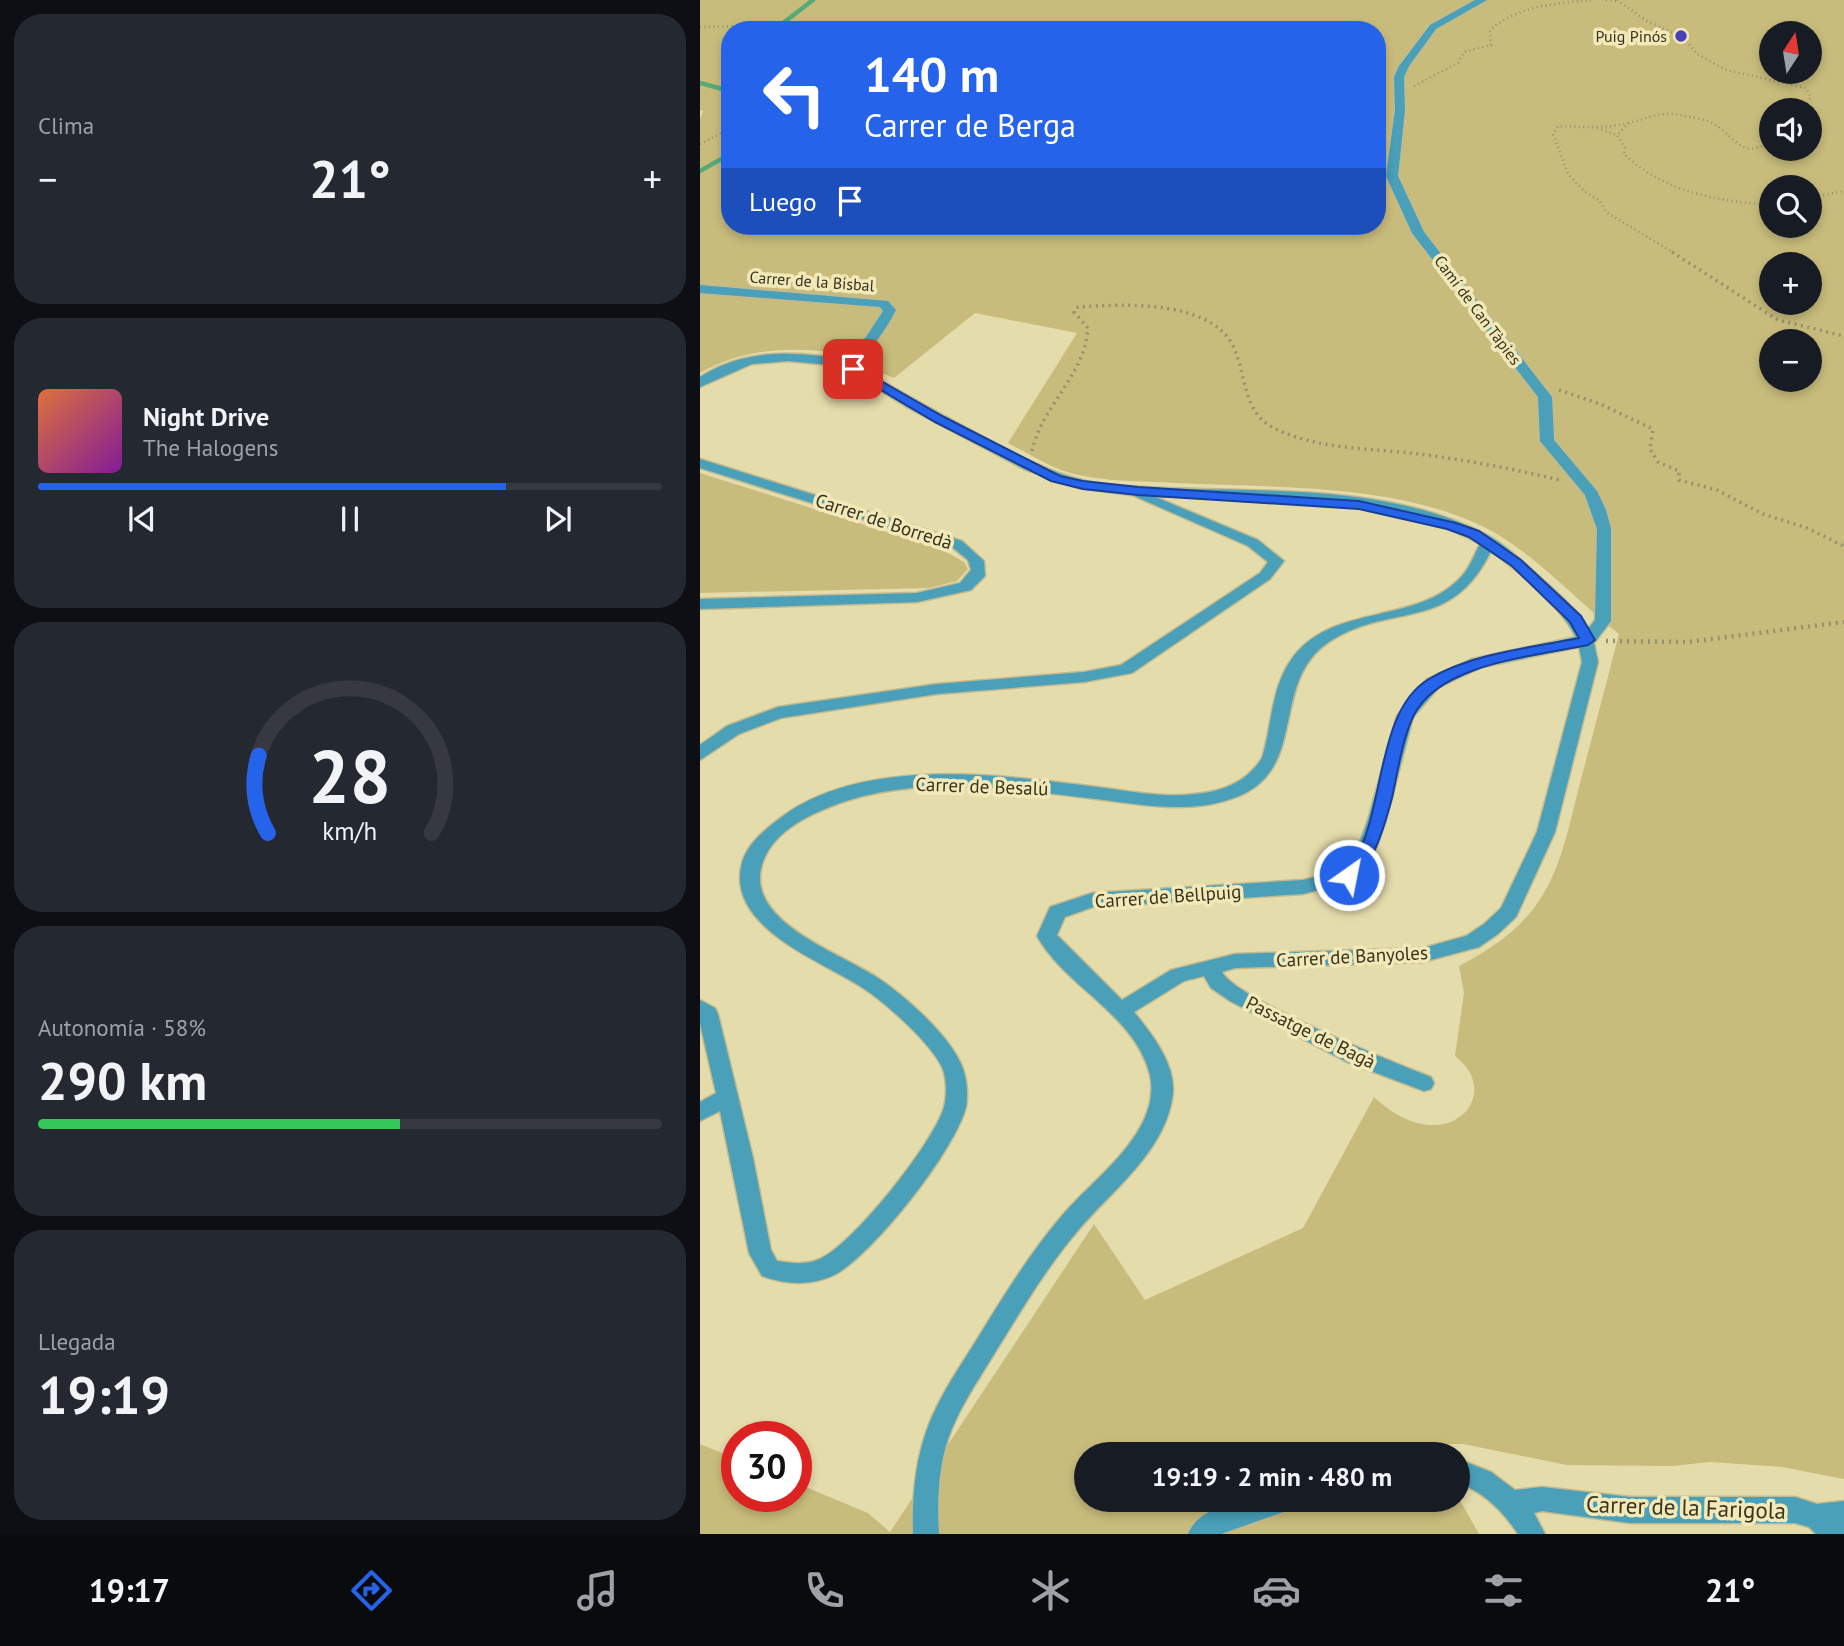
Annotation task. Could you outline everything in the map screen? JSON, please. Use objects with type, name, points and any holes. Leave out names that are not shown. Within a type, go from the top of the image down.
[{"type":"street","name":"Camí de Can Tàpies","points":[[1482,0],[1440,22],[1421,39],[1401,72],[1400,102],[1391,167],[1395,187],[1411,220],[1545,397],[1547,441],[1586,486],[1599,510],[1604,529],[1603,621],[1588,640]]},
{"type":"street","name":"Carrer de la Bisbal","points":[[700,289],[884,304],[890,310],[875,336],[857,355],[844,363]]},
{"type":"street","points":[[700,383],[726,368],[759,358],[795,357],[844,363],[1032,469],[1083,485],[1359,505],[1428,519],[1474,534],[1517,563],[1576,620],[1588,640]]},
{"type":"street","name":"Carrer de Borredà","points":[[700,463],[957,544],[972,553],[978,561],[979,571],[975,580],[965,587],[922,598],[700,604]]},
{"type":"street","points":[[700,754],[733,730],[778,713],[937,689],[1084,677],[1126,669],[1265,576],[1276,561],[1253,542],[1126,489]]},
{"type":"street","name":"Carrer de Besalú","points":[[700,1008],[708,1014],[760,1253],[770,1269],[786,1273],[806,1273],[825,1268],[850,1253],[898,1195],[941,1136],[954,1109],[956,1088],[952,1066],[888,994],[778,932],[758,912],[747,896],[744,881],[758,846],[779,825],[802,810],[830,798],[918,782],[1037,785],[1181,803],[1226,794],[1255,780],[1272,760],[1285,687],[1290,673],[1312,646],[1353,626],[1411,611],[1446,597],[1467,580],[1488,543]]},
{"type":"street","name":"Carrer de Banyoles","points":[[1120,1011],[1178,975],[1236,961],[1423,955],[1472,942],[1491,929],[1509,912],[1546,832],[1590,662],[1588,640]]},
{"type":"street","name":"Carrer de Bellpuig","points":[[926,1534],[924,1497],[929,1460],[947,1410],[1020,1289],[1069,1224],[1130,1157],[1147,1134],[1160,1108],[1163,1090],[1159,1070],[1146,1044],[1120,1011],[1063,956],[1048,936],[1057,912],[1092,900],[1303,887],[1349,875],[1362,862],[1377,820],[1405,716],[1433,683],[1489,660],[1588,640]]},
{"type":"street","name":"Passatge de Bagà","points":[[1209,967],[1218,983],[1237,996],[1354,1056],[1424,1083]]},
{"type":"street","points":[[700,1112],[728,1097]]},
{"type":"street","points":[[1470,1476],[1482,1480],[1513,1503],[1532,1534]]},
{"type":"street","name":"Carrer de la Farigola","points":[[1513,1503],[1542,1499],[1630,1510],[1795,1510],[1825,1526],[1844,1514]]},
{"type":"street","points":[[1201,1534],[1218,1520],[1244,1512]]},
{"type":"path","points":[[1400,102],[1413,87],[1458,63],[1464,52],[1491,45],[1493,39],[1490,30],[1504,18],[1558,1],[1594,0]]},
{"type":"path","points":[[1606,0],[1617,0],[1647,21],[1685,38],[1697,54],[1726,70],[1806,88],[1810,98]]},
{"type":"path","points":[[700,27],[721,26]]},
{"type":"path","points":[[1759,146],[1749,150],[1715,124],[1694,117],[1652,114],[1630,123],[1597,128],[1558,125],[1553,134],[1568,174],[1585,192],[1599,200],[1606,212],[1657,241],[1705,276],[1754,302],[1778,320],[1844,336]]},
{"type":"path","points":[[1616,135],[1630,123]]},
{"type":"path","points":[[1597,128],[1616,135],[1625,148],[1624,154],[1636,167],[1648,174],[1715,197],[1759,203]]},
{"type":"path","points":[[700,144],[721,134]]},
{"type":"path","points":[[1822,196],[1844,191]]},
{"type":"path","points":[[1032,469],[1033,440],[1087,348],[1087,328],[1074,312],[1078,307],[1125,305],[1190,314],[1209,320],[1219,328],[1234,347],[1236,365],[1255,411],[1271,427],[1310,439],[1435,456],[1586,486]]},
{"type":"path","points":[[1537,386],[1600,404],[1653,429],[1650,449],[1658,462],[1679,471],[1679,480],[1717,490],[1763,514],[1807,528],[1844,546]]},
{"type":"path","points":[[1588,640],[1688,642],[1844,622]]},
{"type":"shaded area","points":[[700,0],[1844,0],[1844,1479],[1782,1467],[1709,1462],[1673,1466],[1567,1465],[1470,1445],[1470,1442],[1074,1442],[1074,1512],[1467,1512],[1479,1534],[700,1534],[700,1444],[721,1453],[721,1512],[812,1512],[812,1490],[868,1513],[890,1532],[1094,1224],[1145,1300],[1303,1228],[1374,1097],[1400,1116],[1424,1124],[1445,1124],[1461,1116],[1471,1104],[1474,1088],[1469,1072],[1455,1056],[1464,993],[1459,966],[1490,948],[1518,926],[1534,908],[1551,880],[1568,832],[1619,634],[1521,550],[1486,528],[1451,513],[1375,495],[1335,490],[1088,477],[1054,467],[1008,443],[1077,333],[975,313],[894,378],[853,359],[812,350],[778,350],[745,355],[700,373],[700,119],[703,111],[700,110]]},
{"type":"shaded area","points":[[700,473],[941,549],[964,562],[968,569],[957,581],[929,588],[700,593]]},
{"type":"waterway","points":[[786,21],[813,0]]},
{"type":"waterway","points":[[700,83],[721,89]]},
{"type":"waterway","points":[[700,171],[721,159]]},
{"type":"place","name":"Puig Pinós","points":[[1681,36]]},
{"type":"route","points":[[853,369],[940,420],[1032,469],[1056,478],[1083,485],[1138,491],[1261,496],[1359,505],[1401,512],[1451,526],[1474,534],[1517,563],[1576,620],[1588,640],[1478,663],[1433,683],[1415,701],[1405,716],[1386,790],[1362,862],[1349,875]]}]
